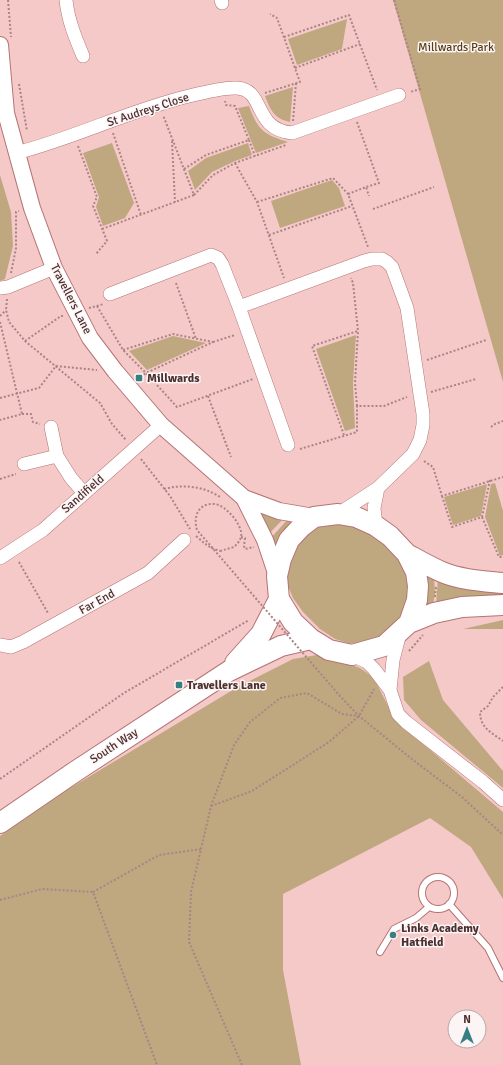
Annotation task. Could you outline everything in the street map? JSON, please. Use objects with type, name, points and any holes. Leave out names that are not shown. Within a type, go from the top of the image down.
[{"type":"main road","points":[[405,628],[417,600],[418,586],[416,572],[407,554],[390,536],[376,526],[356,517],[338,514],[314,517],[301,527],[289,540],[281,559],[270,598],[311,639],[330,650],[352,655],[384,646],[405,628],[434,613],[462,608],[503,605]]},
{"type":"main road","points":[[407,554],[442,572],[455,576],[469,580],[503,583]]},
{"type":"main road","name":"South Way","points":[[229,670],[261,634],[270,598]]},
{"type":"main road","name":"South Way","points":[[0,823],[229,670],[280,646],[311,639]]},
{"type":"street","points":[[66,0],[67,14],[72,32],[83,56]]},
{"type":"street","name":"Travellers Lane","points":[[0,45],[3,113],[32,208],[54,268],[90,338],[115,371],[161,425],[244,498],[279,511],[314,517]]},
{"type":"street","name":"St Audreys Close","points":[[16,154],[74,135],[159,104],[202,93],[237,88],[248,91],[254,97]]},
{"type":"street","points":[[254,97],[262,116],[271,126],[282,132],[292,133],[399,95]]},
{"type":"street","points":[[110,294],[211,255],[218,258],[222,264],[239,307],[288,445]]},
{"type":"street","points":[[239,307],[372,259],[382,259],[392,267],[407,308],[416,363],[423,425],[420,440],[413,454],[378,488],[338,514]]},
{"type":"street","points":[[4,287],[54,268]]},
{"type":"street","name":"Sandifield","points":[[0,558],[43,530],[161,425]]},
{"type":"street","points":[[51,427],[57,456],[71,478],[84,492]]},
{"type":"street","points":[[24,464],[57,456]]},
{"type":"street","points":[[376,526],[374,508],[378,488]]},
{"type":"street","name":"Travellers Lane","points":[[244,498],[265,540],[277,576]]},
{"type":"street","name":"Far End","points":[[0,645],[11,647],[23,642],[148,573],[184,540]]},
{"type":"street","points":[[390,690],[393,660],[405,628]]},
{"type":"street","points":[[352,655],[367,662],[374,669],[390,690],[398,714],[406,722],[483,782],[503,800]]},
{"type":"lane","points":[[434,878],[444,879],[452,886],[453,896],[449,904],[440,909],[429,907],[422,899],[425,883],[434,878]]},
{"type":"lane","points":[[449,904],[488,948],[503,978]]},
{"type":"lane","points":[[380,952],[394,929],[416,918],[429,907]]},
{"type":"path","points":[[394,0],[420,89],[399,95]]},
{"type":"path","points":[[254,97],[300,82],[277,18],[270,14]]},
{"type":"path","points":[[284,37],[349,15],[381,101]]},
{"type":"path","points":[[295,68],[360,44]]},
{"type":"path","points":[[102,229],[194,195],[213,175],[236,163],[292,142],[296,83]]},
{"type":"path","points":[[224,90],[226,105],[235,106],[255,156]]},
{"type":"path","points":[[159,104],[194,195]]},
{"type":"path","points":[[348,194],[379,183],[353,112]]},
{"type":"path","points":[[109,122],[141,215]]},
{"type":"path","points":[[74,135],[97,197],[93,206],[107,241],[96,254]]},
{"type":"path","points":[[172,139],[175,202]]},
{"type":"path","points":[[184,169],[206,155],[249,140]]},
{"type":"path","points":[[236,163],[257,202],[288,289]]},
{"type":"path","points":[[257,202],[333,178],[348,194],[372,259]]},
{"type":"path","points":[[373,209],[434,187]]},
{"type":"path","points":[[366,188],[369,196]]},
{"type":"path","points":[[269,235],[352,206]]},
{"type":"path","points":[[16,212],[16,248],[4,287],[6,310],[9,322],[21,336],[100,403],[112,424],[170,496],[192,532],[206,545],[212,549],[220,551],[228,550],[234,547],[241,537],[241,528],[225,508],[214,504],[206,505],[198,511],[195,516],[197,530],[339,695],[359,716],[413,760],[462,797],[503,835]]},
{"type":"path","points":[[288,445],[300,449],[357,432],[355,382],[358,332],[353,283],[347,267]]},
{"type":"path","points":[[171,270],[196,338]]},
{"type":"path","points":[[97,306],[123,350],[177,407],[263,375]]},
{"type":"path","points":[[0,316],[6,310]]},
{"type":"path","points":[[0,322],[22,414]]},
{"type":"path","points":[[139,378],[146,373],[213,342],[247,332]]},
{"type":"path","points":[[344,436],[312,346],[358,332]]},
{"type":"path","points":[[123,350],[173,334],[213,342]]},
{"type":"path","points":[[416,363],[486,340]]},
{"type":"path","points":[[56,366],[115,371]]},
{"type":"path","points":[[0,398],[39,388],[56,366]]},
{"type":"path","points":[[357,406],[384,406],[420,394],[435,392],[476,379]]},
{"type":"path","points":[[208,396],[231,457]]},
{"type":"path","points":[[0,420],[22,414],[31,414],[33,422],[51,427]]},
{"type":"path","points":[[491,427],[503,421]]},
{"type":"path","points":[[413,454],[433,467],[452,527],[482,517]]},
{"type":"path","points":[[0,479],[19,474],[24,464]]},
{"type":"path","points":[[442,496],[503,477]]},
{"type":"path","points":[[490,480],[482,517],[499,558],[503,556]]},
{"type":"path","points":[[164,489],[176,486],[194,487],[211,492],[223,499]]},
{"type":"path","points":[[241,537],[245,538],[244,546],[246,549],[248,550],[257,545]]},
{"type":"path","points":[[12,550],[54,625]]},
{"type":"path","points":[[257,608],[270,598]]},
{"type":"path","points":[[0,778],[124,693],[247,622],[251,618]]},
{"type":"path","points":[[503,687],[493,697],[488,706],[480,712],[480,721],[486,728],[503,741]]},
{"type":"path","points":[[242,1065],[189,942],[191,892],[211,806],[234,745],[250,722],[280,698],[307,693],[342,714],[359,716]]},
{"type":"path","points":[[211,806],[252,791],[329,742],[359,716]]},
{"type":"path","points":[[0,900],[42,889],[93,892],[159,855],[202,849]]},
{"type":"path","points":[[93,892],[157,1065]]},
{"type":"green space","name":"Millwards Park","points":[[393,0],[503,0],[503,382]]},
{"type":"green space","points":[[347,19],[342,49],[297,65],[288,39]]},
{"type":"green space","points":[[293,87],[290,122],[280,119],[274,113],[265,96]]},
{"type":"green space","points":[[249,106],[255,121],[262,130],[288,142],[256,153],[238,108]]},
{"type":"green space","points":[[112,143],[134,203],[125,218],[103,226],[96,207],[99,197],[83,153]]},
{"type":"green space","points":[[248,143],[252,155],[212,172],[195,190],[188,171],[206,158]]},
{"type":"green space","points":[[0,175],[11,212],[13,246],[5,279],[0,281]]},
{"type":"green space","points":[[332,180],[339,188],[345,206],[280,228],[271,201]]},
{"type":"green space","points":[[356,335],[353,383],[355,428],[345,431],[316,349]]},
{"type":"green space","points":[[173,336],[206,343],[147,370],[129,351]]},
{"type":"green space","points":[[495,483],[503,511],[503,555],[500,556],[485,517],[491,484]]},
{"type":"green space","points":[[487,484],[481,516],[453,525],[444,497]]},
{"type":"green space","points":[[262,509],[284,518],[268,535],[256,514]]},
{"type":"green space","points":[[288,519],[296,520],[287,528],[274,548],[270,539]]},
{"type":"green space","points":[[331,523],[355,526],[369,533],[386,546],[400,560],[407,574],[409,587],[404,616],[386,635],[360,644],[348,643],[335,639],[320,629],[303,612],[293,598],[287,583],[289,558],[305,535],[316,527]]},
{"type":"green space","points":[[425,572],[434,576],[435,593],[433,605],[425,608]]},
{"type":"green space","points":[[438,578],[503,590],[503,599],[436,605]]},
{"type":"green space","points":[[503,620],[503,629],[463,629]]},
{"type":"green space","points":[[323,654],[360,668],[374,678],[395,720],[503,812],[503,899],[471,847],[430,818],[283,894],[283,970],[301,1065],[0,1065],[0,836],[62,793],[236,688],[293,659]]},
{"type":"green space","points":[[429,661],[443,700],[503,771],[503,788],[421,720],[404,700],[403,677]]},
{"type":"place","name":"Millwards","points":[[139,378]]},
{"type":"place","name":"Travellers Lane","points":[[179,685]]},
{"type":"place","name":"Links Academy Hatfield","points":[[393,935]]}]
